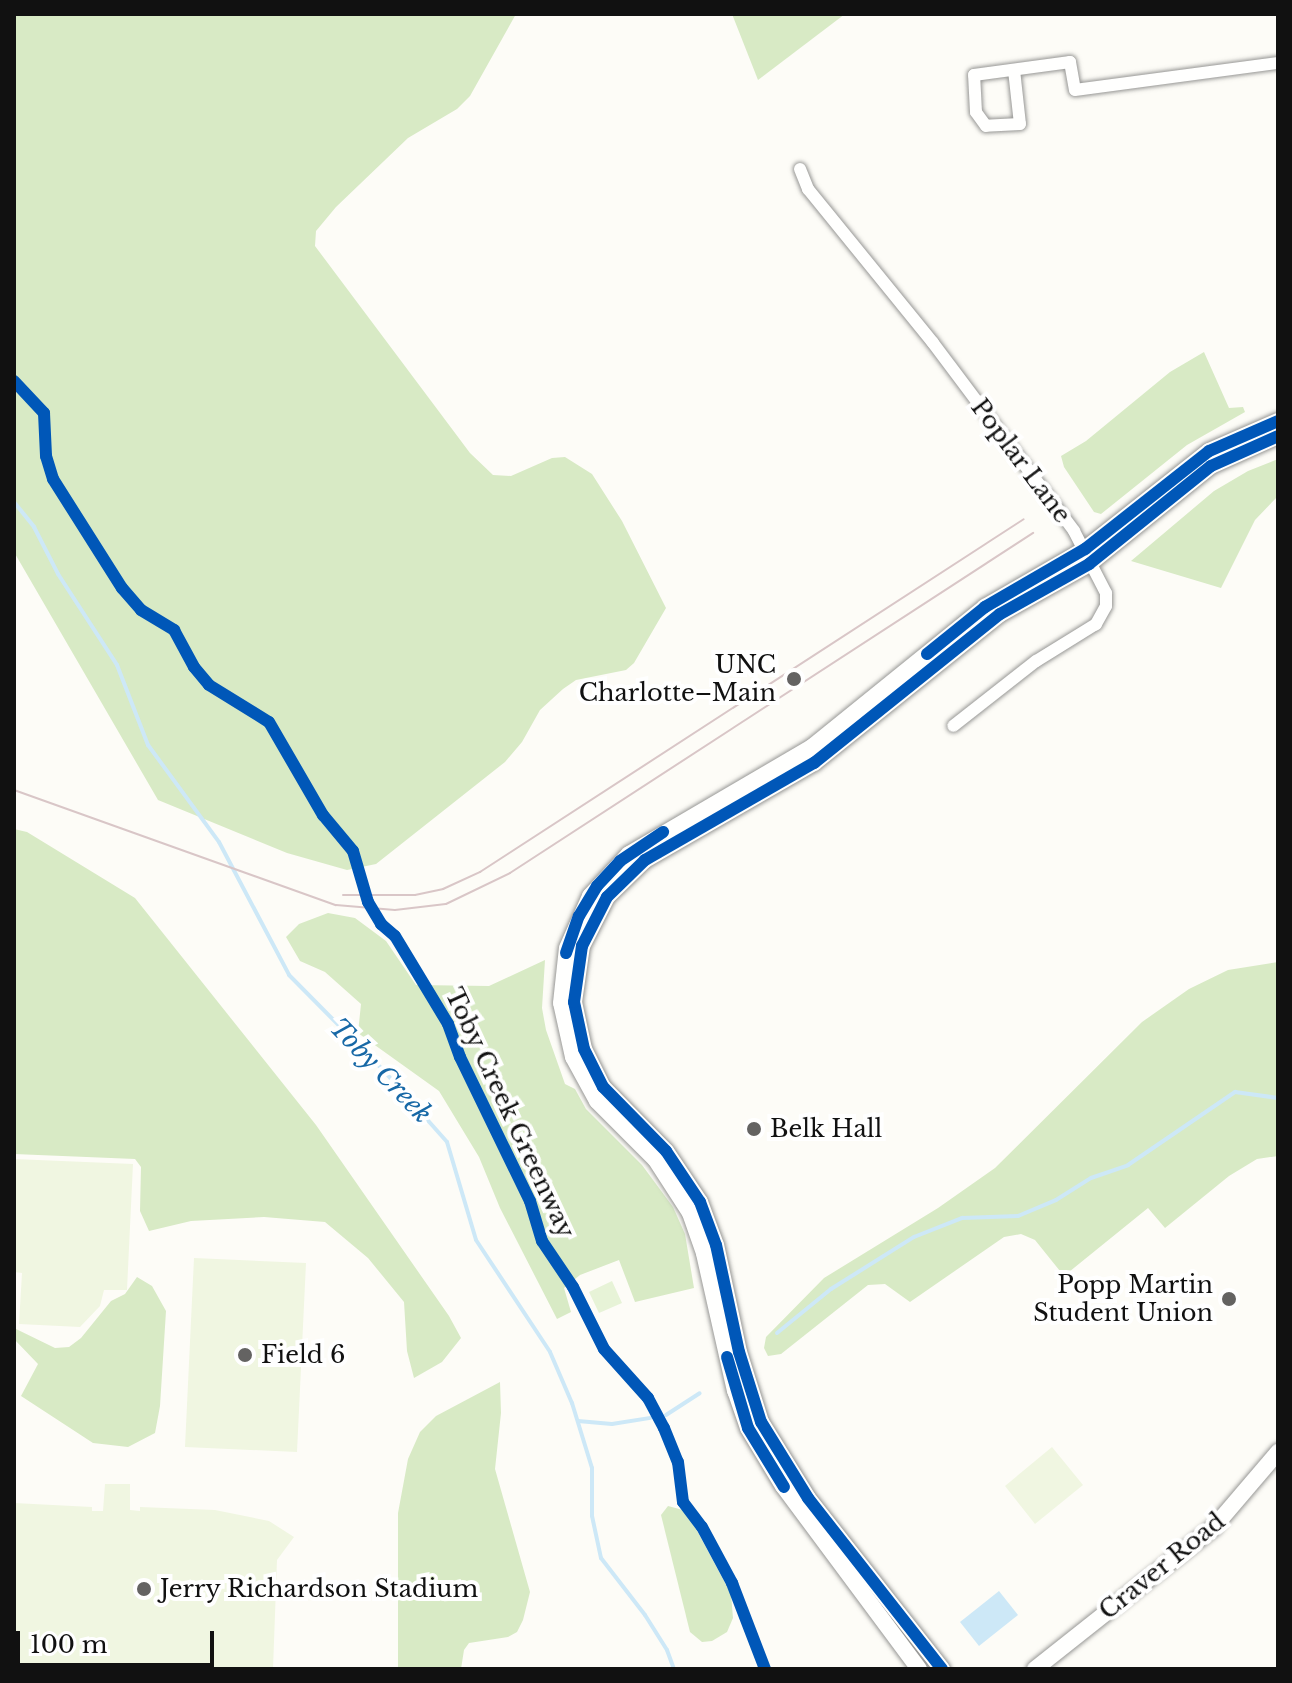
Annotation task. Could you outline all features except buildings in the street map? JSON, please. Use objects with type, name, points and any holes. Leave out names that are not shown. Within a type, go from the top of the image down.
[{"type":"street","points":[[1014,70],[1020,124],[986,126],[976,112],[974,75],[1070,62],[1075,90],[1278,63]]},
{"type":"street","name":"Poplar Lane","points":[[800,169],[808,189],[956,373],[1088,556],[1107,600],[1100,618],[1011,679],[953,726]]},
{"type":"street","points":[[1088,556],[1199,458],[1235,437],[1278,421]]},
{"type":"street","points":[[942,1669],[808,1498],[767,1433],[752,1400],[716,1245],[700,1202],[666,1151],[603,1087],[588,1059],[577,1027],[574,993],[582,946],[595,915],[614,888],[651,855],[793,767],[1000,614],[1088,556],[1211,466],[1278,436]]},
{"type":"street","points":[[793,767],[641,845],[611,869],[584,906],[567,948],[561,991],[563,1023],[573,1057],[591,1093],[655,1159],[690,1213],[704,1253],[735,1391],[754,1439],[783,1486],[919,1669]]},
{"type":"street","name":"Craver Road","points":[[1035,1669],[1214,1527],[1278,1452]]},
{"type":"green space","points":[[14,14],[516,14],[470,96],[457,109],[408,138],[336,207],[316,231],[315,246],[470,453],[493,475],[511,476],[552,458],[565,457],[592,474],[622,521],[666,608],[634,663],[626,670],[576,680],[563,689],[540,710],[522,742],[505,762],[376,864],[347,870],[287,853],[158,800],[14,552]]},
{"type":"green space","points":[[732,14],[845,14],[758,80]]},
{"type":"green space","points":[[1204,352],[1229,408],[1243,407],[1245,412],[1187,445],[1101,514],[1094,512],[1064,467],[1061,456],[1086,441],[1170,372]]},
{"type":"green space","points":[[1278,459],[1278,496],[1255,520],[1221,588],[1131,561],[1214,491],[1248,471]]},
{"type":"green space","points":[[14,829],[27,832],[135,898],[316,1125],[449,1316],[461,1338],[442,1362],[414,1378],[407,1351],[404,1302],[368,1258],[325,1222],[264,1217],[191,1221],[149,1231],[140,1211],[141,1167],[135,1159],[14,1154]]},
{"type":"green space","points":[[328,913],[355,918],[386,941],[416,985],[489,986],[545,960],[542,1008],[546,1030],[565,1084],[575,1089],[586,1109],[642,1165],[673,1207],[685,1234],[694,1288],[635,1302],[619,1260],[580,1275],[564,1288],[571,1312],[557,1319],[500,1208],[479,1157],[439,1091],[358,1033],[361,1004],[325,972],[300,961],[286,937],[299,924]]},
{"type":"green space","points":[[1278,962],[1278,1156],[1257,1159],[1229,1176],[1165,1228],[1148,1208],[1064,1276],[1035,1240],[1021,1234],[1004,1237],[910,1302],[885,1284],[868,1285],[781,1354],[768,1356],[764,1348],[766,1337],[824,1278],[938,1208],[995,1168],[1142,1022],[1189,989],[1228,970]]},
{"type":"green space","points":[[14,1159],[133,1164],[127,1290],[104,1290],[100,1306],[80,1327],[19,1324],[22,1273],[14,1272]]},
{"type":"green space","name":"Field 6","points":[[194,1258],[306,1263],[297,1452],[185,1447]]},
{"type":"green space","points":[[137,1277],[152,1286],[166,1311],[160,1406],[155,1433],[128,1447],[93,1443],[21,1396],[38,1364],[14,1339],[14,1328],[55,1348],[69,1347],[81,1338],[111,1301],[125,1294]]},
{"type":"green space","points":[[612,1281],[622,1303],[599,1313],[589,1292]]},
{"type":"green space","points":[[500,1382],[501,1413],[495,1469],[530,1592],[523,1620],[517,1632],[508,1637],[469,1643],[464,1650],[461,1669],[398,1669],[398,1513],[408,1459],[420,1432],[436,1416]]},
{"type":"green space","points":[[1052,1447],[1083,1485],[1035,1524],[1005,1486]]},
{"type":"green space","name":"Jerry Richardson Stadium","points":[[105,1484],[130,1484],[130,1510],[140,1511],[140,1507],[215,1510],[269,1521],[294,1537],[277,1560],[273,1669],[14,1669],[14,1503],[92,1507],[92,1511],[103,1511]]},
{"type":"green space","points":[[668,1506],[683,1510],[694,1525],[731,1594],[733,1618],[727,1632],[712,1641],[702,1642],[690,1632],[661,1515]]},
{"type":"water","points":[[999,1591],[1018,1615],[979,1646],[960,1622]]},
{"type":"waterway","name":"Toby Creek","points":[[14,502],[34,527],[58,574],[117,665],[148,745],[219,842],[289,975],[384,1071],[447,1142],[476,1240],[550,1352],[572,1403],[592,1468],[592,1516],[601,1558],[645,1615],[667,1650],[674,1669]]},
{"type":"waterway","points":[[777,1333],[831,1289],[914,1237],[962,1218],[1018,1216],[1056,1200],[1091,1178],[1128,1165],[1235,1092],[1278,1098]]},
{"type":"waterway","points":[[666,1415],[700,1393]]},
{"type":"waterway","points":[[578,1421],[612,1424],[651,1418]]},
{"type":"tram line","points":[[343,895],[415,895],[443,889],[480,872],[1024,519]]},
{"type":"tram line","points":[[14,790],[336,905],[395,910],[446,904],[510,873],[1033,533]]},
{"type":"cycle path","name":"Toby Creek Greenway","points":[[14,381],[44,413],[46,456],[53,479],[122,588],[141,610],[174,630],[194,667],[209,685],[269,722],[323,815],[353,851],[368,902],[381,924],[395,936],[448,1024],[460,1057],[530,1201],[542,1241],[573,1287],[604,1349],[648,1398],[664,1428],[678,1462],[683,1502],[702,1527],[732,1583],[765,1669]]},
{"type":"cycle path","points":[[927,654],[985,607],[1085,549],[1209,451],[1278,421]]},
{"type":"cycle path","points":[[942,1669],[808,1498],[761,1422],[739,1352],[716,1245],[700,1202],[666,1151],[603,1087],[584,1049],[574,1002],[582,946],[607,897],[645,860],[814,763],[1000,614],[1089,564],[1211,466],[1278,436]]},
{"type":"cycle path","points":[[566,953],[579,916],[597,886],[620,861],[663,832]]},
{"type":"cycle path","points":[[727,1357],[748,1428],[784,1487]]},
{"type":"place","name":"UNC Charlotte–Main","points":[[794,679]]},
{"type":"place","name":"Belk Hall","points":[[754,1129]]},
{"type":"place","name":"Popp Martin Student Union","points":[[1229,1299]]},
{"type":"place","name":"Field 6","points":[[245,1355]]},
{"type":"place","name":"Jerry Richardson Stadium","points":[[144,1589]]}]
